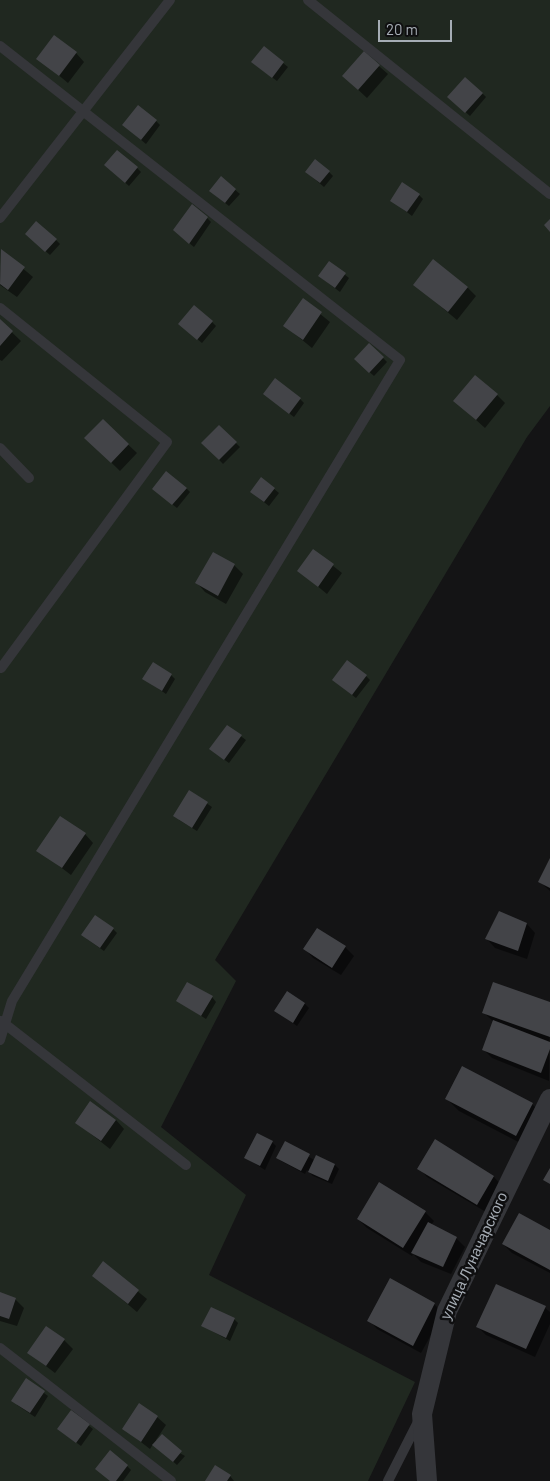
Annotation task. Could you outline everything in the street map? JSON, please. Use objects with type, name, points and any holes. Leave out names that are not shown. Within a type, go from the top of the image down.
[{"type":"street","name":"улица Луначарского","points":[[427,1481],[422,1414],[446,1311],[550,1099]]},
{"type":"lane","points":[[0,218],[170,0]]},
{"type":"lane","points":[[308,0],[550,194]]},
{"type":"lane","points":[[0,46],[400,360],[12,1001],[3,1023],[0,1040]]},
{"type":"lane","points":[[0,308],[166,442],[1,668]]},
{"type":"lane","points":[[0,448],[29,478]]},
{"type":"lane","points":[[3,1023],[186,1165]]},
{"type":"lane","points":[[0,1348],[171,1481]]},
{"type":"lane","points":[[388,1481],[422,1414]]},
{"type":"shaded area","points":[[0,0],[550,0],[550,406],[527,437],[215,960],[236,981],[161,1127],[246,1195],[209,1275],[415,1382],[368,1481],[0,1481]]},
{"type":"building","points":[[54,35],[77,52],[59,76],[36,59]]},
{"type":"building","points":[[264,46],[284,62],[272,78],[251,62]]},
{"type":"building","points":[[364,51],[380,65],[358,90],[342,76]]},
{"type":"building","points":[[465,77],[483,93],[465,113],[447,97]]},
{"type":"building","points":[[138,105],[157,120],[141,140],[122,125]]},
{"type":"building","points":[[117,150],[138,167],[125,183],[104,165]]},
{"type":"building","points":[[315,159],[330,171],[320,183],[305,172]]},
{"type":"building","points":[[221,176],[236,189],[225,203],[209,191]]},
{"type":"building","points":[[402,182],[420,194],[407,212],[390,201]]},
{"type":"building","points":[[192,204],[208,217],[189,244],[173,230]]},
{"type":"building","points":[[550,219],[550,232],[544,225]]},
{"type":"building","points":[[36,221],[57,239],[45,252],[25,234]]},
{"type":"building","points":[[1,249],[25,267],[8,290],[0,284]]},
{"type":"building","points":[[433,259],[468,287],[448,312],[413,285]]},
{"type":"building","points":[[329,261],[346,273],[335,288],[318,276]]},
{"type":"building","points":[[303,298],[322,312],[303,340],[283,326]]},
{"type":"building","points":[[194,305],[213,321],[197,340],[178,324]]},
{"type":"building","points":[[0,319],[13,331],[0,346]]},
{"type":"building","points":[[369,343],[384,357],[369,373],[354,359]]},
{"type":"building","points":[[475,375],[498,394],[476,420],[453,401]]},
{"type":"building","points":[[275,378],[301,398],[289,414],[263,394]]},
{"type":"building","points":[[103,419],[129,444],[111,463],[84,438]]},
{"type":"building","points":[[219,425],[237,442],[219,460],[201,443]]},
{"type":"building","points":[[166,471],[187,488],[172,505],[152,489]]},
{"type":"building","points":[[261,477],[275,488],[264,502],[250,492]]},
{"type":"building","points":[[313,549],[334,564],[318,587],[297,571]]},
{"type":"building","points":[[213,552],[235,564],[218,596],[195,583]]},
{"type":"building","points":[[347,660],[367,675],[352,695],[332,680]]},
{"type":"building","points":[[153,662],[172,674],[162,691],[142,679]]},
{"type":"building","points":[[227,725],[242,735],[224,760],[209,749]]},
{"type":"building","points":[[189,790],[208,802],[192,828],[173,816]]},
{"type":"building","points":[[60,816],[86,833],[62,868],[36,851]]},
{"type":"building","points":[[550,858],[550,888],[538,882]]},
{"type":"building","points":[[499,911],[527,923],[518,951],[485,939]]},
{"type":"building","points":[[95,915],[114,928],[100,948],[81,935]]},
{"type":"building","points":[[317,928],[346,946],[332,968],[303,949]]},
{"type":"building","points":[[187,982],[213,996],[201,1016],[176,1001]]},
{"type":"building","points":[[493,982],[550,1002],[550,1037],[482,1013]]},
{"type":"building","points":[[287,991],[305,1003],[293,1023],[274,1011]]},
{"type":"building","points":[[493,1020],[550,1042],[550,1049],[541,1073],[482,1050]]},
{"type":"building","points":[[462,1066],[533,1103],[516,1136],[445,1099]]},
{"type":"building","points":[[90,1101],[116,1120],[101,1141],[75,1123]]},
{"type":"building","points":[[257,1133],[273,1141],[260,1166],[244,1158]]},
{"type":"building","points":[[435,1139],[494,1176],[477,1205],[417,1169]]},
{"type":"building","points":[[285,1141],[310,1154],[301,1171],[276,1158]]},
{"type":"building","points":[[316,1155],[335,1164],[328,1181],[308,1172]]},
{"type":"building","points":[[550,1168],[550,1184],[543,1180]]},
{"type":"building","points":[[379,1182],[426,1211],[403,1248],[357,1219]]},
{"type":"building","points":[[519,1213],[550,1230],[550,1270],[502,1244]]},
{"type":"building","points":[[428,1222],[457,1237],[443,1267],[411,1253]]},
{"type":"building","points":[[103,1261],[139,1290],[128,1304],[92,1276]]},
{"type":"building","points":[[390,1278],[435,1303],[413,1346],[367,1321]]},
{"type":"building","points":[[496,1284],[546,1306],[526,1349],[476,1327]]},
{"type":"building","points":[[0,1292],[16,1298],[9,1319],[0,1316]]},
{"type":"building","points":[[211,1307],[235,1318],[226,1338],[201,1326]]},
{"type":"building","points":[[46,1326],[65,1339],[46,1366],[27,1353]]},
{"type":"building","points":[[26,1378],[45,1391],[30,1413],[11,1401]]},
{"type":"building","points":[[139,1403],[158,1416],[141,1442],[122,1429]]},
{"type":"building","points":[[71,1410],[90,1424],[76,1443],[57,1429]]},
{"type":"building","points":[[162,1434],[182,1451],[173,1462],[152,1445]]},
{"type":"building","points":[[110,1450],[128,1465],[116,1481],[110,1481],[95,1469]]},
{"type":"building","points":[[215,1465],[231,1475],[227,1481],[205,1481]]}]
